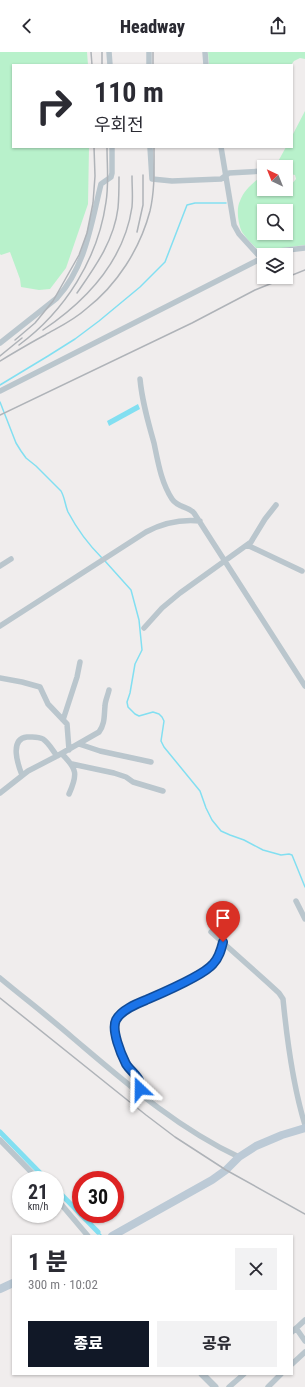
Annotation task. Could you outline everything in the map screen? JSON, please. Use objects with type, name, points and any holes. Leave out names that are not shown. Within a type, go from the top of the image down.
[{"type":"main road","points":[[114,1235],[212,1180],[226,1170],[239,1157],[256,1146],[282,1135],[305,1128]]},
{"type":"main road","points":[[0,1289],[12,1283]]},
{"type":"street","points":[[110,52],[110,64]]},
{"type":"street","points":[[149,52],[149,64]]},
{"type":"street","points":[[205,52],[206,64]]},
{"type":"street","points":[[0,343],[57,298],[71,279],[90,235],[101,184],[111,177],[112,148]]},
{"type":"street","points":[[150,148],[152,179],[172,181],[221,179],[229,173],[257,171]]},
{"type":"street","points":[[221,148],[235,229],[257,252]]},
{"type":"street","points":[[293,249],[305,248]]},
{"type":"street","points":[[0,391],[257,261]]},
{"type":"street","points":[[140,379],[144,404],[161,476],[172,499],[180,507],[190,509],[200,521],[305,686]]},
{"type":"street","points":[[144,628],[162,608],[180,593],[247,544],[255,536],[265,519],[276,505]]},
{"type":"street","points":[[0,626],[146,532],[160,525],[187,520],[200,521]]},
{"type":"street","points":[[247,544],[302,571]]},
{"type":"street","points":[[0,566],[11,559]]},
{"type":"street","points":[[63,720],[80,662]]},
{"type":"street","points":[[0,678],[40,687],[48,704],[67,724],[69,750]]},
{"type":"street","points":[[0,793],[22,775],[99,732],[104,721],[105,705],[109,690]]},
{"type":"street","points":[[22,775],[16,754],[19,741],[23,738],[38,737],[43,739],[72,764],[114,773],[126,777],[134,782],[163,791]]},
{"type":"street","points":[[79,744],[100,751],[151,762]]},
{"type":"street","points":[[68,794],[75,776],[75,771],[72,764]]},
{"type":"street","points":[[296,901],[305,919]]},
{"type":"street","points":[[211,932],[279,993],[283,999],[286,1029],[305,1125]]},
{"type":"street","points":[[138,1091],[141,1086],[140,1082],[126,1064],[118,1045],[114,1029],[116,1020],[122,1013],[139,1003],[187,981],[210,967],[219,955],[223,942]]},
{"type":"street","points":[[0,978],[138,1091],[202,1138],[239,1157]]},
{"type":"street","points":[[0,1140],[30,1171]]},
{"type":"street","points":[[64,1208],[87,1235]]},
{"type":"street","points":[[305,1320],[294,1330],[305,1341]]},
{"type":"street","points":[[293,1363],[305,1352]]},
{"type":"street","points":[[203,1375],[215,1387]]},
{"type":"street","points":[[229,1387],[243,1375]]},
{"type":"street","points":[[268,1387],[280,1375]]},
{"type":"green space","points":[[0,52],[87,52],[88,64],[12,64],[12,148],[89,148],[88,204],[66,268],[50,289],[39,290],[21,287],[20,279],[10,252],[0,254]]},
{"type":"green space","points":[[208,52],[305,52],[305,59],[300,58],[292,64],[209,64]]},
{"type":"green space","points":[[305,111],[305,245],[283,248],[256,248],[241,229],[238,208],[242,197],[257,180],[257,196],[293,196],[293,182],[296,179],[295,175],[293,175],[293,160],[279,160],[285,148],[293,148],[293,134]]},
{"type":"water","points":[[138,404],[140,409],[109,426],[107,421]]},
{"type":"waterway","points":[[0,385],[75,339],[140,287],[165,262],[187,205],[195,203],[226,203]]},
{"type":"waterway","points":[[0,402],[16,443],[21,451],[26,458],[61,491],[68,512],[75,525],[102,558]]},
{"type":"waterway","points":[[105,561],[131,590],[139,620],[142,650],[135,664],[127,702],[128,707],[139,716],[153,712],[162,717],[164,721],[161,741],[164,747],[200,791],[212,820],[221,831],[244,840],[263,850],[281,855],[292,855],[305,887]]},
{"type":"waterway","points":[[0,1132],[38,1171]]},
{"type":"waterway","points":[[64,1197],[98,1232]]},
{"type":"waterway","points":[[98,1232],[101,1235]]},
{"type":"railway","points":[[91,52],[92,64]]},
{"type":"railway","points":[[102,52],[102,64]]},
{"type":"railway","points":[[153,52],[153,64]]},
{"type":"railway","points":[[15,340],[35,323],[53,301],[79,255],[87,233],[93,203],[95,176],[94,148]]},
{"type":"railway","points":[[19,345],[36,331],[65,300],[77,282],[96,244],[102,223],[107,195],[107,148]]},
{"type":"railway","points":[[0,361],[76,317],[108,289],[126,265],[134,252],[146,225],[152,203],[154,148]]},
{"type":"railway","points":[[137,232],[143,205],[143,175]]},
{"type":"railway","points":[[43,330],[59,319],[88,293],[112,262],[128,227],[132,207],[132,176]]},
{"type":"railway","points":[[77,293],[103,253],[112,232],[118,208],[119,177]]},
{"type":"railway","points":[[0,415],[192,323],[255,290],[305,270]]},
{"type":"railway","points":[[0,356],[22,338]]},
{"type":"railway","points":[[0,998],[175,1137],[226,1170],[305,1214]]},
{"type":"route","points":[[140,1089],[140,1082],[126,1064],[118,1045],[114,1029],[116,1020],[128,1009],[187,981],[210,967],[219,955],[223,942]]}]
